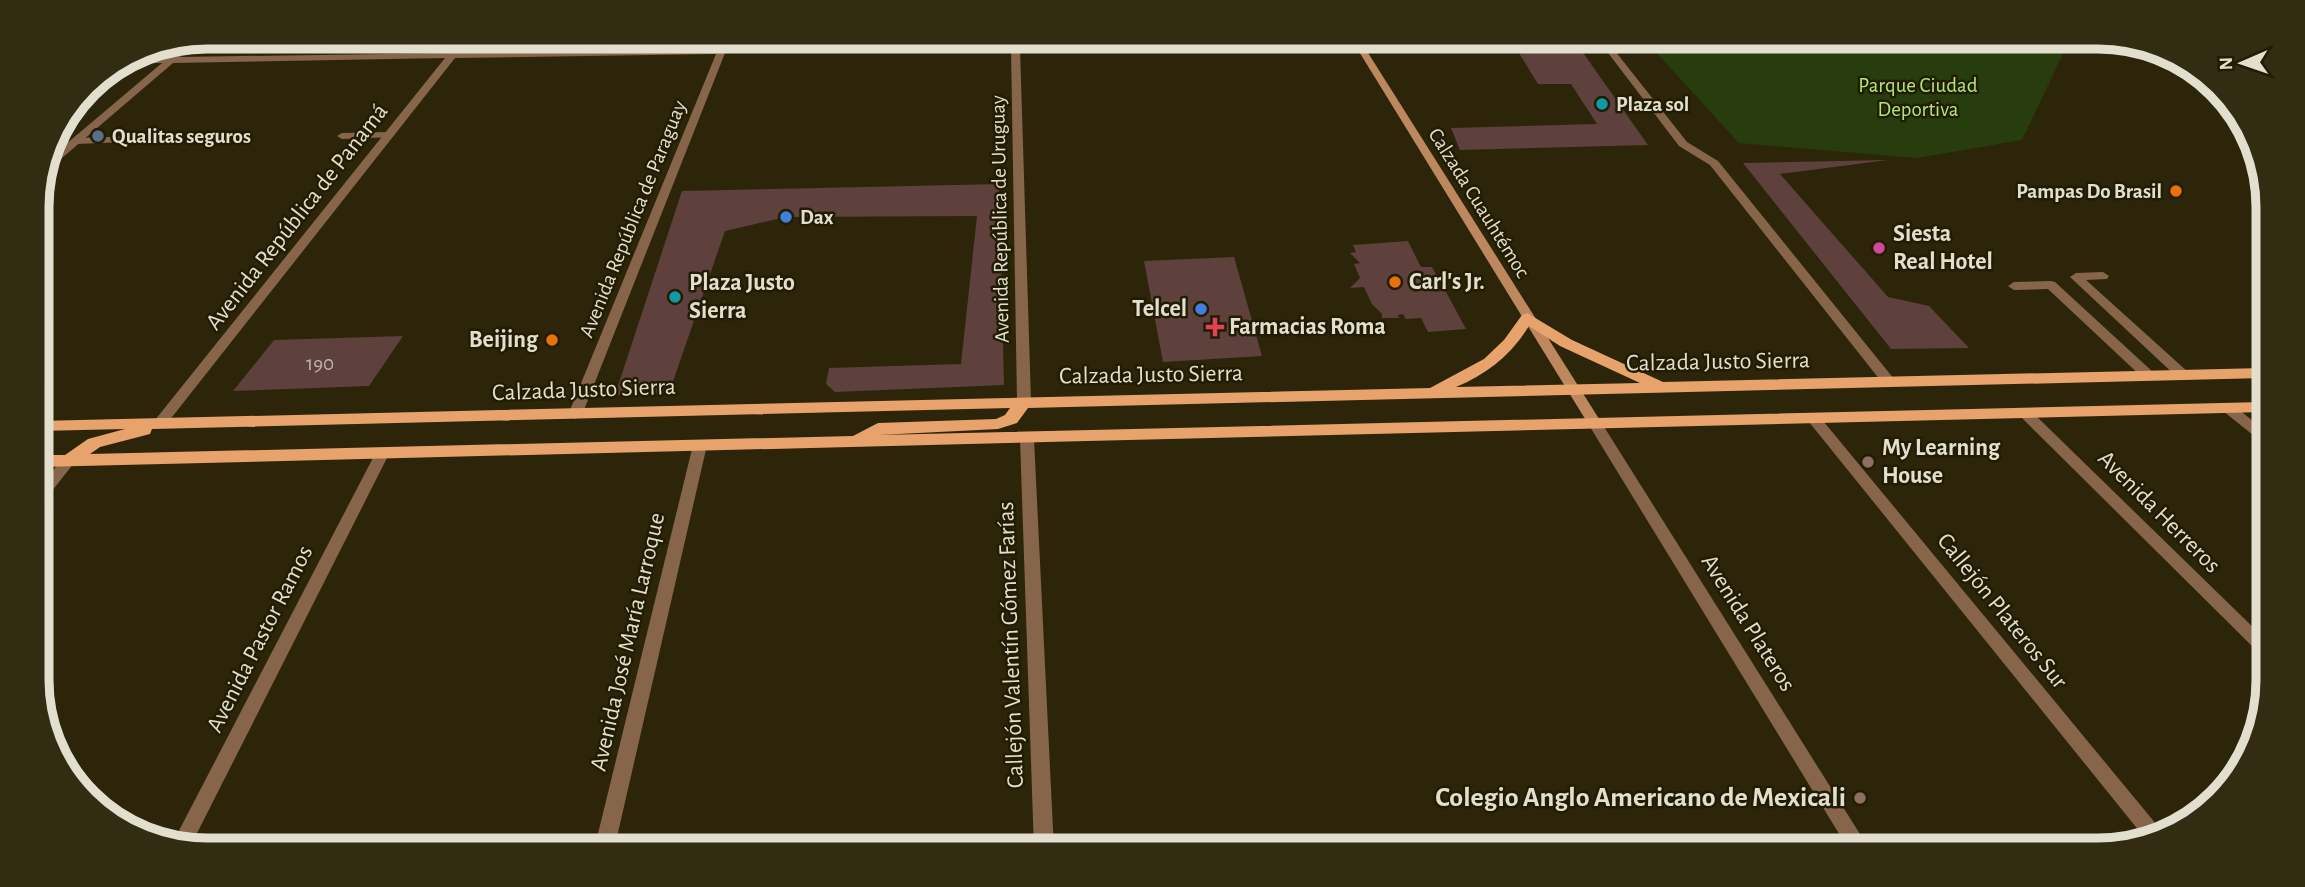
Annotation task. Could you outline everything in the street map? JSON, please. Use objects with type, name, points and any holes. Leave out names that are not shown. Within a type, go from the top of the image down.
[{"type":"main road","name":"Calzada Cuauhtémoc","points":[[1361,49],[1594,422]]},
{"type":"main road","points":[[1417,395],[1485,368],[1511,343],[1527,318],[1589,355],[1665,387]]},
{"type":"main road","name":"Calzada Justo Sierra","points":[[49,426],[2256,373]]},
{"type":"main road","points":[[855,442],[878,428],[998,424],[1011,419],[1024,401]]},
{"type":"main road","points":[[49,461],[2256,407]]},
{"type":"main road","points":[[69,460],[94,443],[160,424]]},
{"type":"street","name":"Avenida República de Panamá","points":[[160,424],[458,49]]},
{"type":"street","name":"Avenida República de Paraguay","points":[[575,415],[722,49]]},
{"type":"street","points":[[146,61],[809,49]]},
{"type":"street","name":"Avenida República de Uruguay","points":[[1015,49],[1024,401]]},
{"type":"street","points":[[1609,49],[1683,144],[1714,163],[1889,382]]},
{"type":"street","points":[[57,157],[182,51]]},
{"type":"street","points":[[342,136],[389,135]]},
{"type":"street","points":[[76,141],[145,139]]},
{"type":"street","points":[[2103,276],[2076,278],[2183,375]]},
{"type":"street","points":[[2014,286],[2051,285],[2149,376]]},
{"type":"street","points":[[2228,408],[2256,430]]},
{"type":"street","name":"Avenida Herreros","points":[[2026,414],[2256,640]]},
{"type":"street","name":"Callejón Plateros Sur","points":[[1814,419],[2150,829]]},
{"type":"street","name":"Avenida Plateros","points":[[1594,422],[1853,838]]},
{"type":"street","name":"Callejón Valentín Gómez Farías","points":[[1027,439],[1044,838]]},
{"type":"street","name":"Avenida José María Larroque","points":[[607,838],[700,445]]},
{"type":"street","name":"Avenida Pastor Ramos","points":[[186,837],[382,453]]},
{"type":"street","points":[[49,485],[69,460]]},
{"type":"green space","name":"Parque Ciudad Deportiva","points":[[1653,49],[2065,49],[2022,140],[1917,158],[1739,143]]},
{"type":"building","name":"Plaza sol","points":[[1516,49],[1580,49],[1648,145],[1460,150],[1451,128],[1597,124],[1571,84],[1538,84]]},
{"type":"building","points":[[1888,160],[1780,174],[1888,297],[1929,306],[1969,348],[1891,349],[1743,163]]},
{"type":"building","name":"Plaza Justo Sierra","points":[[999,184],[1004,385],[835,392],[826,384],[829,368],[961,364],[977,216],[786,217],[725,231],[669,393],[615,395],[682,191]]},
{"type":"building","name":"Carl's Jr.","points":[[1408,241],[1421,267],[1432,267],[1437,276],[1431,276],[1438,290],[1445,290],[1466,329],[1428,332],[1421,318],[1406,319],[1403,314],[1398,315],[1399,318],[1382,318],[1364,287],[1350,288],[1360,278],[1354,264],[1360,263],[1350,253],[1356,252],[1353,245]]},
{"type":"building","name":"Telcel","points":[[1234,257],[1262,356],[1163,362],[1144,261]]},
{"type":"building","points":[[403,336],[369,386],[233,391],[274,340]]},
{"type":"place","name":"Plaza sol","points":[[1602,104]]},
{"type":"place","name":"Qualitas seguros","points":[[98,136]]},
{"type":"place","name":"Pampas Do Brasil","points":[[2176,191]]},
{"type":"place","name":"Dax","points":[[786,217]]},
{"type":"place","name":"Siesta Real Hotel","points":[[1879,248]]},
{"type":"place","name":"Carl's Jr.","points":[[1395,282]]},
{"type":"place","name":"Plaza Justo Sierra","points":[[675,297]]},
{"type":"place","name":"Telcel","points":[[1201,309]]},
{"type":"place","name":"Farmacias Roma","points":[[1215,327]]},
{"type":"place","name":"Beijing","points":[[552,340]]},
{"type":"place","name":"My Learning House","points":[[1868,462]]},
{"type":"place","name":"Colegio Anglo Americano de Mexicali","points":[[1860,798]]}]
